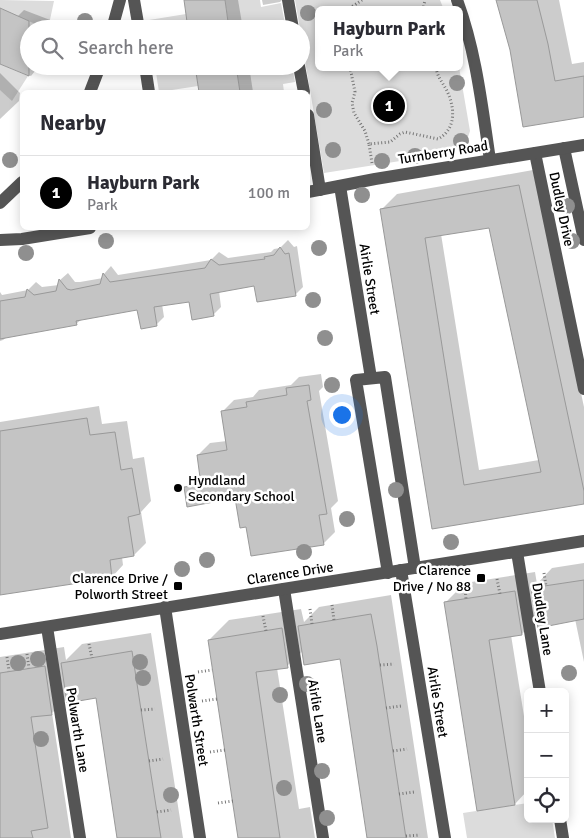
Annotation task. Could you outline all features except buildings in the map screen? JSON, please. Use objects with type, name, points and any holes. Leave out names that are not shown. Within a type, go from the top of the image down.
[{"type":"street","points":[[114,20],[120,0]]},
{"type":"street","points":[[134,0],[137,20]]},
{"type":"street","points":[[288,0],[291,20]]},
{"type":"street","points":[[463,19],[476,67],[490,160]]},
{"type":"street","points":[[91,90],[97,75]]},
{"type":"street","points":[[146,75],[149,90]]},
{"type":"street","points":[[301,75],[304,90]]},
{"type":"street","points":[[310,140],[314,191]]},
{"type":"street","name":"Turnberry Road","points":[[314,191],[375,178],[584,145]]},
{"type":"street","name":"Dudley Drive","points":[[564,148],[584,240]]},
{"type":"street","name":"Dudley Drive","points":[[535,153],[581,355],[584,389]]},
{"type":"street","points":[[0,203],[20,184]]},
{"type":"street","name":"Airlie Street","points":[[340,186],[371,378]]},
{"type":"street","points":[[0,240],[22,239],[78,230]]},
{"type":"street","points":[[388,573],[356,380],[385,377],[415,568]]},
{"type":"street","name":"Clarence Drive","points":[[0,634],[584,540]]},
{"type":"street","name":"Dudley Lane","points":[[517,552],[539,688]]},
{"type":"street","name":"Airlie Street","points":[[401,570],[445,838]]},
{"type":"street","name":"Airlie Lane","points":[[284,589],[323,838]]},
{"type":"street","name":"Polwarth Street","points":[[165,607],[200,838]]},
{"type":"street","name":"Polwarth Lane","points":[[47,627],[80,838]]},
{"type":"street","points":[[561,823],[563,838]]},
{"type":"path","points":[[351,71],[355,92],[352,103],[354,113],[365,131],[375,178]]},
{"type":"path","points":[[369,144],[390,142],[406,132],[438,139],[449,130],[452,124],[452,107],[437,71]]},
{"type":"path","points":[[544,573],[546,586]]},
{"type":"path","points":[[497,579],[500,594]]},
{"type":"path","points":[[465,588],[466,599]]},
{"type":"path","points":[[332,605],[334,620]]},
{"type":"path","points":[[310,609],[312,624]]},
{"type":"path","points":[[263,616],[266,631]]},
{"type":"path","points":[[89,644],[92,658]]},
{"type":"path","points":[[27,654],[29,668]]},
{"type":"path","points":[[7,657],[9,671]]},
{"type":"path","points":[[380,666],[394,664]]},
{"type":"path","points":[[198,672],[212,670]]},
{"type":"path","points":[[202,701],[217,699]]},
{"type":"path","points":[[386,708],[401,706]]},
{"type":"path","points":[[141,710],[155,708]]},
{"type":"path","points":[[393,751],[407,749]]},
{"type":"path","points":[[210,752],[225,750]]},
{"type":"path","points":[[149,761],[163,760]]},
{"type":"path","points":[[399,794],[414,792]]},
{"type":"path","points":[[218,803],[233,801]]},
{"type":"path","points":[[157,812],[171,810]]},
{"type":"path","points":[[406,836],[420,835]]},
{"type":"shaded area","points":[[0,0],[54,1],[50,20],[26,20],[16,16],[0,27]]},
{"type":"shaded area","points":[[225,0],[260,0],[261,7],[281,3],[284,20],[228,20]]},
{"type":"shaded area","points":[[295,0],[440,0],[442,6],[315,6],[315,71],[460,71],[470,131],[467,140],[451,153],[324,173],[307,75],[310,75],[310,20],[298,20]]},
{"type":"shaded area","points":[[186,14],[187,20],[149,20]]},
{"type":"shaded area","points":[[0,64],[20,73],[20,75],[28,76],[12,101],[0,90]]},
{"type":"shaded area","points":[[156,75],[196,75],[198,86],[159,90]]},
{"type":"shaded area","points":[[237,75],[294,75],[295,82],[283,84],[284,90],[240,90]]},
{"type":"shaded area","points":[[524,804],[524,823],[553,823],[555,838],[467,838],[463,813]]},
{"type":"place","name":"Hayburn Park","points":[[389,106]]},
{"type":"place","name":"Hyndland Secondary School","points":[[178,488]]},
{"type":"place","name":"Clarence Drive / No 88","points":[[481,578]]},
{"type":"place","name":"Clarence Drive / Polworth Street","points":[[178,586]]}]
